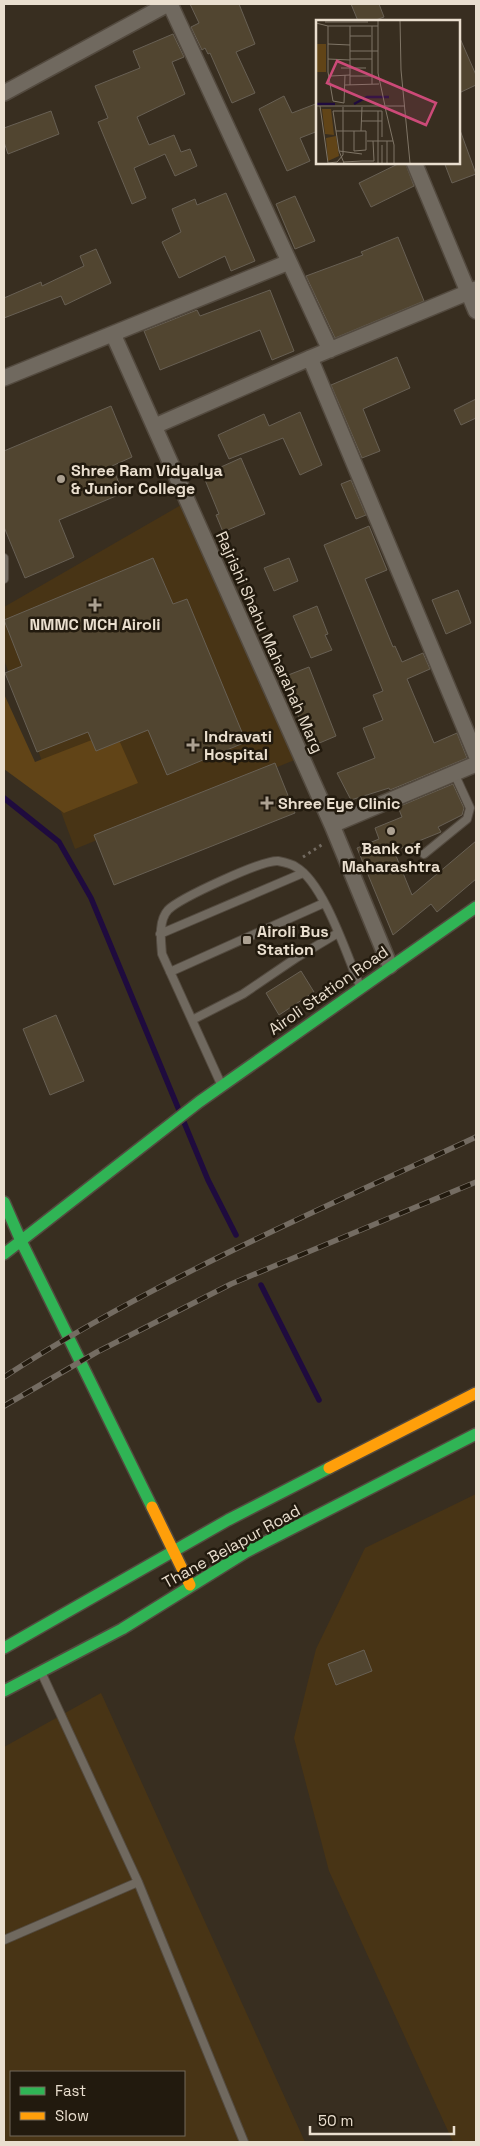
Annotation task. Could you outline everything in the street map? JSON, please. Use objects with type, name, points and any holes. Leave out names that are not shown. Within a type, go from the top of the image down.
[{"type":"main road","name":"Airoli Station Road","points":[[4,1254],[199,1102],[476,907]]},
{"type":"main road","points":[[4,1202],[21,1241],[190,1585]]},
{"type":"main road","name":"Thane Belapur Road","points":[[4,1648],[228,1520],[476,1393]]},
{"type":"main road","name":"Thane Belapur Road","points":[[4,1691],[40,1670],[122,1629],[190,1585],[246,1552],[476,1434]]},
{"type":"street","points":[[4,93],[169,4],[330,350]]},
{"type":"street","points":[[415,164],[473,291],[476,310]]},
{"type":"street","points":[[4,378],[289,262]]},
{"type":"street","points":[[155,426],[310,358],[473,291]]},
{"type":"street","name":"Rajrishi Shahu Maharahah Marg","points":[[113,334],[334,831],[390,966]]},
{"type":"street","points":[[310,358],[476,755]]},
{"type":"street","points":[[334,831],[476,764]]},
{"type":"lane","points":[[4,558],[4,579]]},
{"type":"lane","points":[[424,854],[468,819],[470,808],[454,773]]},
{"type":"lane","points":[[222,1086],[162,954],[160,934],[167,911],[183,899],[252,868],[277,861],[296,866],[311,880],[324,903],[360,987]]},
{"type":"lane","points":[[160,934],[303,873]]},
{"type":"lane","points":[[170,972],[324,903]]},
{"type":"lane","points":[[192,1020],[243,994],[296,958],[338,933]]},
{"type":"lane","points":[[40,1670],[138,1882],[244,2142]]},
{"type":"lane","points":[[4,1940],[138,1882]]},
{"type":"path","points":[[302,857],[334,831]]},
{"type":"shaded area","points":[[181,505],[302,757],[75,849],[4,660],[4,607]]},
{"type":"shaded area","points":[[4,694],[35,762],[115,731],[138,783],[64,813],[4,769]]},
{"type":"shaded area","points":[[476,1494],[476,2142],[453,2142],[329,1871],[294,1738],[316,1649],[365,1548]]},
{"type":"shaded area","points":[[101,1693],[305,2142],[4,2142],[4,1747]]},
{"type":"building","points":[[190,4],[239,4],[255,44],[236,52],[255,93],[232,103],[210,53],[208,54],[205,48],[202,50],[191,27],[199,23]]},
{"type":"building","points":[[351,4],[379,4],[384,17],[376,20],[358,20]]},
{"type":"building","points":[[173,34],[184,57],[172,62],[185,94],[137,117],[149,145],[174,135],[181,152],[190,149],[197,166],[175,176],[165,154],[134,168],[146,198],[132,204],[98,122],[108,118],[95,86],[140,68],[133,51]]},
{"type":"building","points":[[460,38],[476,75],[476,85],[460,93]]},
{"type":"building","points":[[284,96],[292,113],[316,104],[316,132],[300,138],[310,161],[287,171],[259,109]]},
{"type":"building","points":[[51,111],[59,134],[8,154],[4,142],[4,128]]},
{"type":"building","points":[[460,130],[476,174],[452,183],[445,164],[460,164]]},
{"type":"building","points":[[398,164],[406,164],[414,186],[371,207],[359,183]]},
{"type":"building","points":[[226,193],[255,261],[231,271],[225,256],[179,278],[162,242],[181,232],[172,209],[195,199],[197,205]]},
{"type":"building","points":[[295,196],[315,241],[295,249],[276,204]]},
{"type":"building","points":[[398,237],[424,301],[335,338],[306,276],[363,255],[361,252]]},
{"type":"building","points":[[96,249],[111,283],[65,305],[61,296],[4,318],[4,298],[41,282],[42,286],[84,266],[80,256]]},
{"type":"building","points":[[270,290],[294,351],[272,360],[260,330],[160,370],[144,331],[197,310],[200,316]]},
{"type":"building","points":[[397,357],[410,388],[363,409],[380,451],[362,458],[331,385]]},
{"type":"building","points":[[476,399],[476,418],[461,425],[454,410]]},
{"type":"building","name":"Shree Ram Vidyalya & Junior College","points":[[111,406],[132,457],[112,466],[123,493],[59,520],[74,557],[25,578],[4,527],[4,451]]},
{"type":"building","points":[[300,412],[322,465],[300,475],[283,438],[229,459],[218,435],[264,414],[269,426]]},
{"type":"building","points":[[241,458],[265,514],[223,532],[216,515],[219,514],[203,475]]},
{"type":"building","points":[[351,480],[366,515],[356,519],[341,484]]},
{"type":"building","points":[[369,526],[387,570],[365,579],[393,647],[395,646],[402,662],[423,653],[430,669],[407,679],[434,743],[457,733],[467,758],[390,790],[389,788],[351,800],[337,773],[375,758],[363,728],[383,720],[373,695],[383,691],[324,545]]},
{"type":"building","points":[[153,558],[173,604],[187,599],[246,742],[167,775],[148,730],[96,751],[88,732],[37,752],[5,673],[22,666],[4,620]]},
{"type":"building","points":[[289,558],[298,581],[274,591],[264,568]]},
{"type":"building","points":[[458,590],[471,623],[446,634],[432,600]]},
{"type":"building","points":[[317,606],[328,634],[325,635],[332,650],[311,658],[293,616]]},
{"type":"building","points":[[309,667],[336,736],[310,747],[283,677]]},
{"type":"building","points":[[275,763],[295,813],[114,885],[94,835]]},
{"type":"building","points":[[453,784],[464,808],[462,815],[438,827],[441,832],[394,851],[412,895],[476,841],[476,879],[437,912],[431,904],[393,935],[357,848],[379,839],[375,828],[402,817],[398,807]]},
{"type":"building","points":[[301,971],[314,992],[279,1015],[266,993]]},
{"type":"building","points":[[56,1015],[84,1081],[50,1095],[23,1029]]},
{"type":"building","points":[[364,1650],[372,1671],[336,1685],[328,1664]]},
{"type":"waterway","points":[[4,798],[59,842],[91,898],[208,1180],[236,1235]]},
{"type":"waterway","points":[[261,1285],[319,1400]]},
{"type":"railway","points":[[4,1377],[60,1342],[176,1278],[476,1137]]},
{"type":"railway","points":[[4,1406],[97,1352],[231,1284],[476,1182]]},
{"type":"traffic: fast","points":[[4,1254],[199,1102],[476,907]]},
{"type":"traffic: fast","points":[[4,1202],[21,1241],[152,1507]]},
{"type":"traffic: fast","points":[[4,1691],[122,1629],[246,1552],[476,1434]]},
{"type":"traffic: fast","points":[[4,1648],[228,1520],[329,1468]]},
{"type":"traffic: slow","points":[[329,1468],[476,1393]]},
{"type":"traffic: slow","points":[[152,1507],[190,1585]]},
{"type":"place","name":"Shree Ram Vidyalya & Junior College","points":[[61,479]]},
{"type":"place","name":"NMMC MCH Airoli","points":[[95,605]]},
{"type":"place","name":"Indravati Hospital","points":[[193,745]]},
{"type":"place","name":"Shree Eye Clinic","points":[[267,803]]},
{"type":"place","name":"Bank of Maharashtra","points":[[391,831]]},
{"type":"place","name":"Airoli Bus Station","points":[[247,940]]}]
